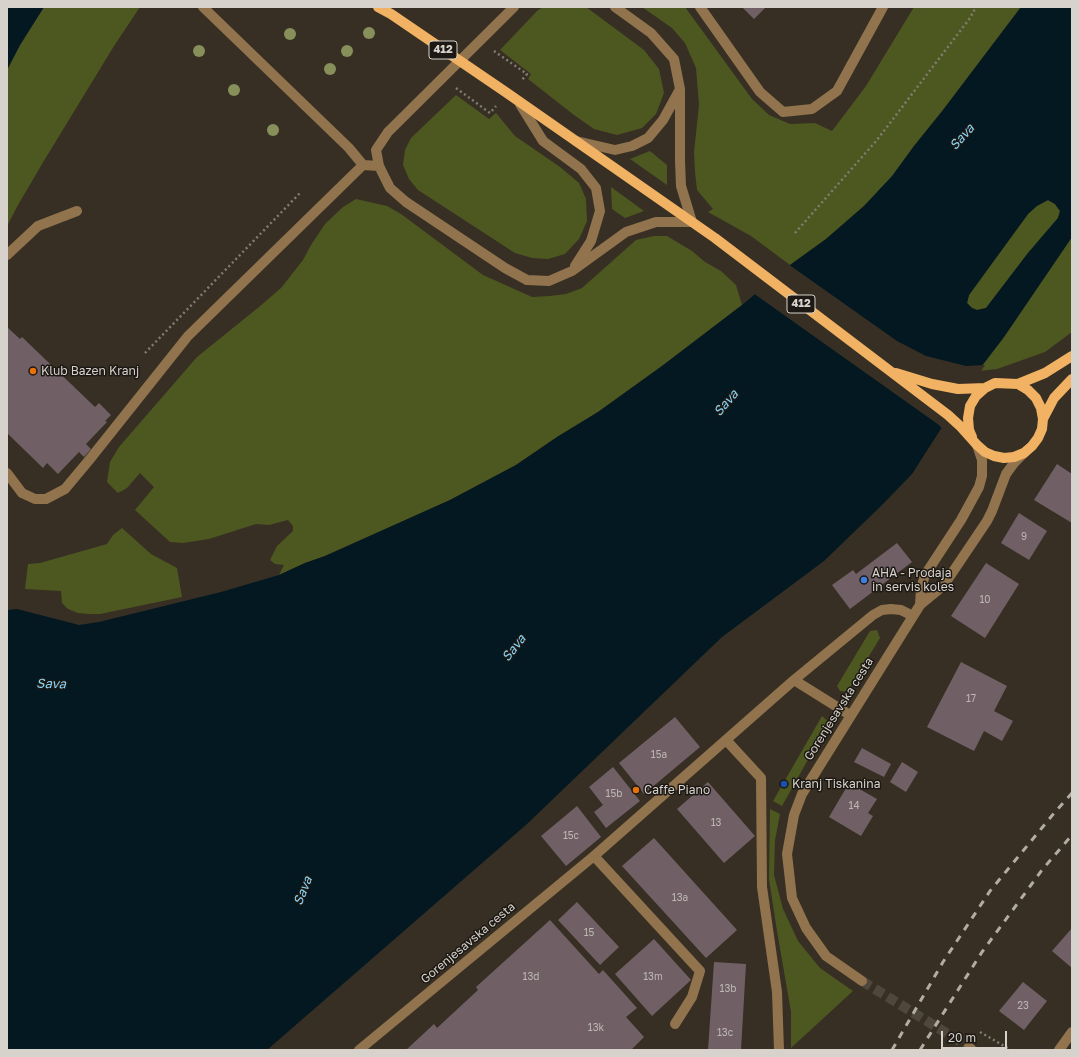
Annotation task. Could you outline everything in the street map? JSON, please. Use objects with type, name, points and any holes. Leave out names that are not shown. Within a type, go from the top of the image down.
[{"type":"main road","name":"412","points":[[378,7],[391,14],[507,93],[520,104],[715,238],[948,415],[985,452],[1004,458],[1014,457],[1024,453]]},
{"type":"main road","name":"412","points":[[887,369],[932,384],[958,389],[985,388],[995,383],[1018,384],[1045,373],[1072,356]]},
{"type":"main road","points":[[1043,419],[1054,398],[1072,379]]},
{"type":"main road","points":[[1018,384],[1028,390],[1036,398],[1041,408],[1043,419],[1042,429],[1038,438],[1024,453]]},
{"type":"main road","points":[[975,443],[968,430],[970,406],[976,396],[985,388]]},
{"type":"street","points":[[203,7],[349,148],[363,165],[379,166]]},
{"type":"street","points":[[514,7],[388,132],[376,150],[379,166],[390,188],[406,202],[464,242],[510,271],[527,280],[549,281],[572,271],[626,232],[656,222],[692,222],[681,186],[680,90],[674,59],[651,33],[616,7]]},
{"type":"street","points":[[700,7],[760,92],[783,112],[812,109],[837,91],[883,7]]},
{"type":"street","points":[[572,139],[615,150],[632,146],[648,138],[663,120],[680,90]]},
{"type":"street","points":[[520,104],[543,141],[581,169],[596,188],[600,211],[591,241],[572,271]]},
{"type":"street","points":[[7,473],[22,493],[35,500],[46,499],[64,489],[90,459],[188,336],[363,165]]},
{"type":"street","points":[[7,255],[38,226],[77,211]]},
{"type":"street","name":"Gorenjesavska cesta","points":[[920,605],[921,589],[926,574],[974,498],[979,487],[982,476],[982,460],[975,443]]},
{"type":"street","name":"Gorenjesavska cesta","points":[[862,982],[826,956],[806,928],[792,898],[787,854],[794,815],[802,794],[850,715],[920,605],[937,591],[948,579],[992,511],[1006,474],[1024,453]]},
{"type":"street","name":"Gorenjesavska cesta","points":[[359,1050],[594,856],[794,680],[877,612],[891,609],[901,610],[913,616]]},
{"type":"street","points":[[794,680],[850,715]]},
{"type":"street","points":[[726,740],[761,778],[762,887],[777,992],[779,1050]]},
{"type":"street","points":[[594,856],[700,971],[692,997],[675,1024]]},
{"type":"street","points":[[1059,1050],[1072,1032]]},
{"type":"path","points":[[795,233],[877,140],[970,18],[976,7]]},
{"type":"path","points":[[493,51],[527,74],[521,81]]},
{"type":"path","points":[[456,88],[490,113],[496,106]]},
{"type":"path","points":[[145,353],[300,193]]},
{"type":"path","points":[[980,1032],[1011,1050]]},
{"type":"green space","points":[[44,7],[140,7],[114,46],[42,164],[7,226],[7,70],[20,45]]},
{"type":"green space","points":[[543,7],[586,7],[644,50],[659,69],[664,93],[656,114],[642,128],[617,135],[594,129],[528,79],[531,74],[500,50],[537,11]]},
{"type":"green space","points":[[642,7],[685,7],[752,99],[769,115],[790,124],[815,123],[832,131],[866,86],[914,7],[1021,7],[914,146],[893,176],[864,206],[826,239],[790,265],[751,236],[708,212],[713,209],[697,190],[695,172],[694,152],[699,105],[696,68],[685,43],[672,28]]},
{"type":"green space","points":[[456,95],[489,119],[496,113],[515,136],[560,167],[579,183],[586,199],[587,221],[579,239],[565,254],[548,259],[532,258],[515,253],[418,190],[409,179],[403,165],[405,150],[411,138]]},
{"type":"green space","points":[[650,151],[667,165],[667,185],[630,159]]},
{"type":"green space","points":[[611,187],[644,211],[625,218],[612,209]]},
{"type":"green space","points":[[356,199],[387,206],[401,214],[483,275],[532,297],[566,294],[582,288],[636,240],[654,236],[667,236],[721,271],[736,285],[742,305],[662,366],[598,412],[557,437],[516,465],[450,500],[325,556],[279,575],[284,565],[275,564],[270,560],[277,546],[293,531],[293,526],[288,520],[269,525],[256,524],[209,539],[183,543],[170,542],[135,510],[154,487],[140,473],[127,488],[118,493],[107,482],[110,462],[119,447],[197,357],[281,288],[303,260],[325,224],[343,207]]},
{"type":"green space","points":[[1048,200],[1055,204],[1060,211],[1058,218],[1028,253],[986,308],[977,310],[972,308],[967,303],[969,295],[1028,214],[1037,205]]},
{"type":"green space","points":[[1072,237],[1072,332],[1045,352],[997,369],[978,371],[1004,337]]},
{"type":"green space","points":[[122,528],[151,554],[177,568],[182,597],[100,614],[89,614],[78,613],[68,609],[62,603],[61,591],[25,589],[28,564],[40,563],[107,544],[113,535]]},
{"type":"green space","points":[[877,630],[880,638],[847,692],[840,691],[837,686],[870,631]]},
{"type":"green space","points":[[822,716],[829,722],[782,806],[773,801]]},
{"type":"green space","points":[[770,809],[780,814],[775,840],[774,875],[783,909],[798,941],[820,968],[853,991],[791,1048],[791,1012],[769,879]]},
{"type":"water","points":[[7,7],[44,7],[20,45],[7,70]]},
{"type":"water","name":"Sava","points":[[1021,7],[1072,7],[1072,237],[1004,337],[978,371],[912,474],[882,505],[824,561],[722,637],[527,824],[267,1050],[7,1050],[7,610],[17,609],[79,625],[99,622],[221,592],[279,575],[325,556],[450,500],[516,465],[557,437],[598,412],[662,366],[742,305],[790,265],[826,239],[864,206],[892,176]],"holes":[[[1048,200],[1055,204],[1060,211],[1058,218],[1028,253],[986,308],[977,310],[972,308],[967,303],[969,295],[1028,214],[1037,206]]]},
{"type":"pier","points":[[788,264],[897,341],[926,356],[966,366],[985,365],[943,430],[939,425],[753,293]]},
{"type":"building","points":[[742,7],[766,7],[754,19]]},
{"type":"building","name":"Klub Bazen Kranj","points":[[7,327],[20,339],[22,337],[95,407],[99,403],[111,415],[105,421],[107,422],[86,444],[91,449],[84,457],[79,452],[58,474],[47,463],[43,468],[7,433]]},
{"type":"building","points":[[1057,464],[1072,474],[1072,523],[1034,500]]},
{"type":"building","points":[[1019,513],[1047,531],[1029,560],[1001,543]]},
{"type":"building","name":"AHA - Prodaja in servis koles","points":[[897,543],[912,562],[850,609],[832,585],[853,570],[856,574]]},
{"type":"building","points":[[986,563],[1019,584],[985,638],[951,616]]},
{"type":"building","points":[[961,662],[1007,686],[994,711],[1013,721],[1002,741],[984,731],[974,751],[927,727]]},
{"type":"building","points":[[675,717],[700,747],[644,794],[619,763]]},
{"type":"building","points":[[862,748],[891,764],[884,777],[854,762]]},
{"type":"building","points":[[902,762],[918,772],[906,792],[890,782]]},
{"type":"building","points":[[613,767],[640,801],[606,828],[594,812],[603,805],[589,787]]},
{"type":"building","points":[[708,782],[755,836],[724,863],[677,809]]},
{"type":"building","points":[[849,783],[877,799],[868,813],[873,816],[861,836],[829,817]]},
{"type":"building","points":[[577,806],[601,837],[566,866],[541,836]]},
{"type":"building","points":[[654,838],[737,930],[706,958],[622,866]]},
{"type":"building","points":[[577,902],[619,947],[600,965],[558,920]]},
{"type":"building","points":[[550,920],[599,974],[603,970],[637,1008],[626,1017],[644,1037],[631,1050],[406,1050],[434,1024],[437,1028],[478,990],[476,987]]},
{"type":"building","points":[[1072,928],[1072,968],[1052,951]]},
{"type":"building","points":[[654,939],[691,980],[652,1016],[615,974]]},
{"type":"building","points":[[714,962],[746,964],[741,1050],[708,1050]]},
{"type":"building","points":[[1023,982],[1047,1001],[1024,1030],[999,1011]]},
{"type":"tunnel","points":[[862,981],[969,1047]]},
{"type":"railway","points":[[892,1050],[943,962],[990,891],[1072,793]]},
{"type":"railway","points":[[920,1050],[982,952],[1042,870],[1072,835]]},
{"type":"place","name":"Klub Bazen Kranj","points":[[33,371]]},
{"type":"place","name":"AHA - Prodaja in servis koles","points":[[864,580]]},
{"type":"place","name":"Kranj Tiskanina","points":[[784,784]]},
{"type":"place","name":"Caffe Piano","points":[[636,790]]}]
